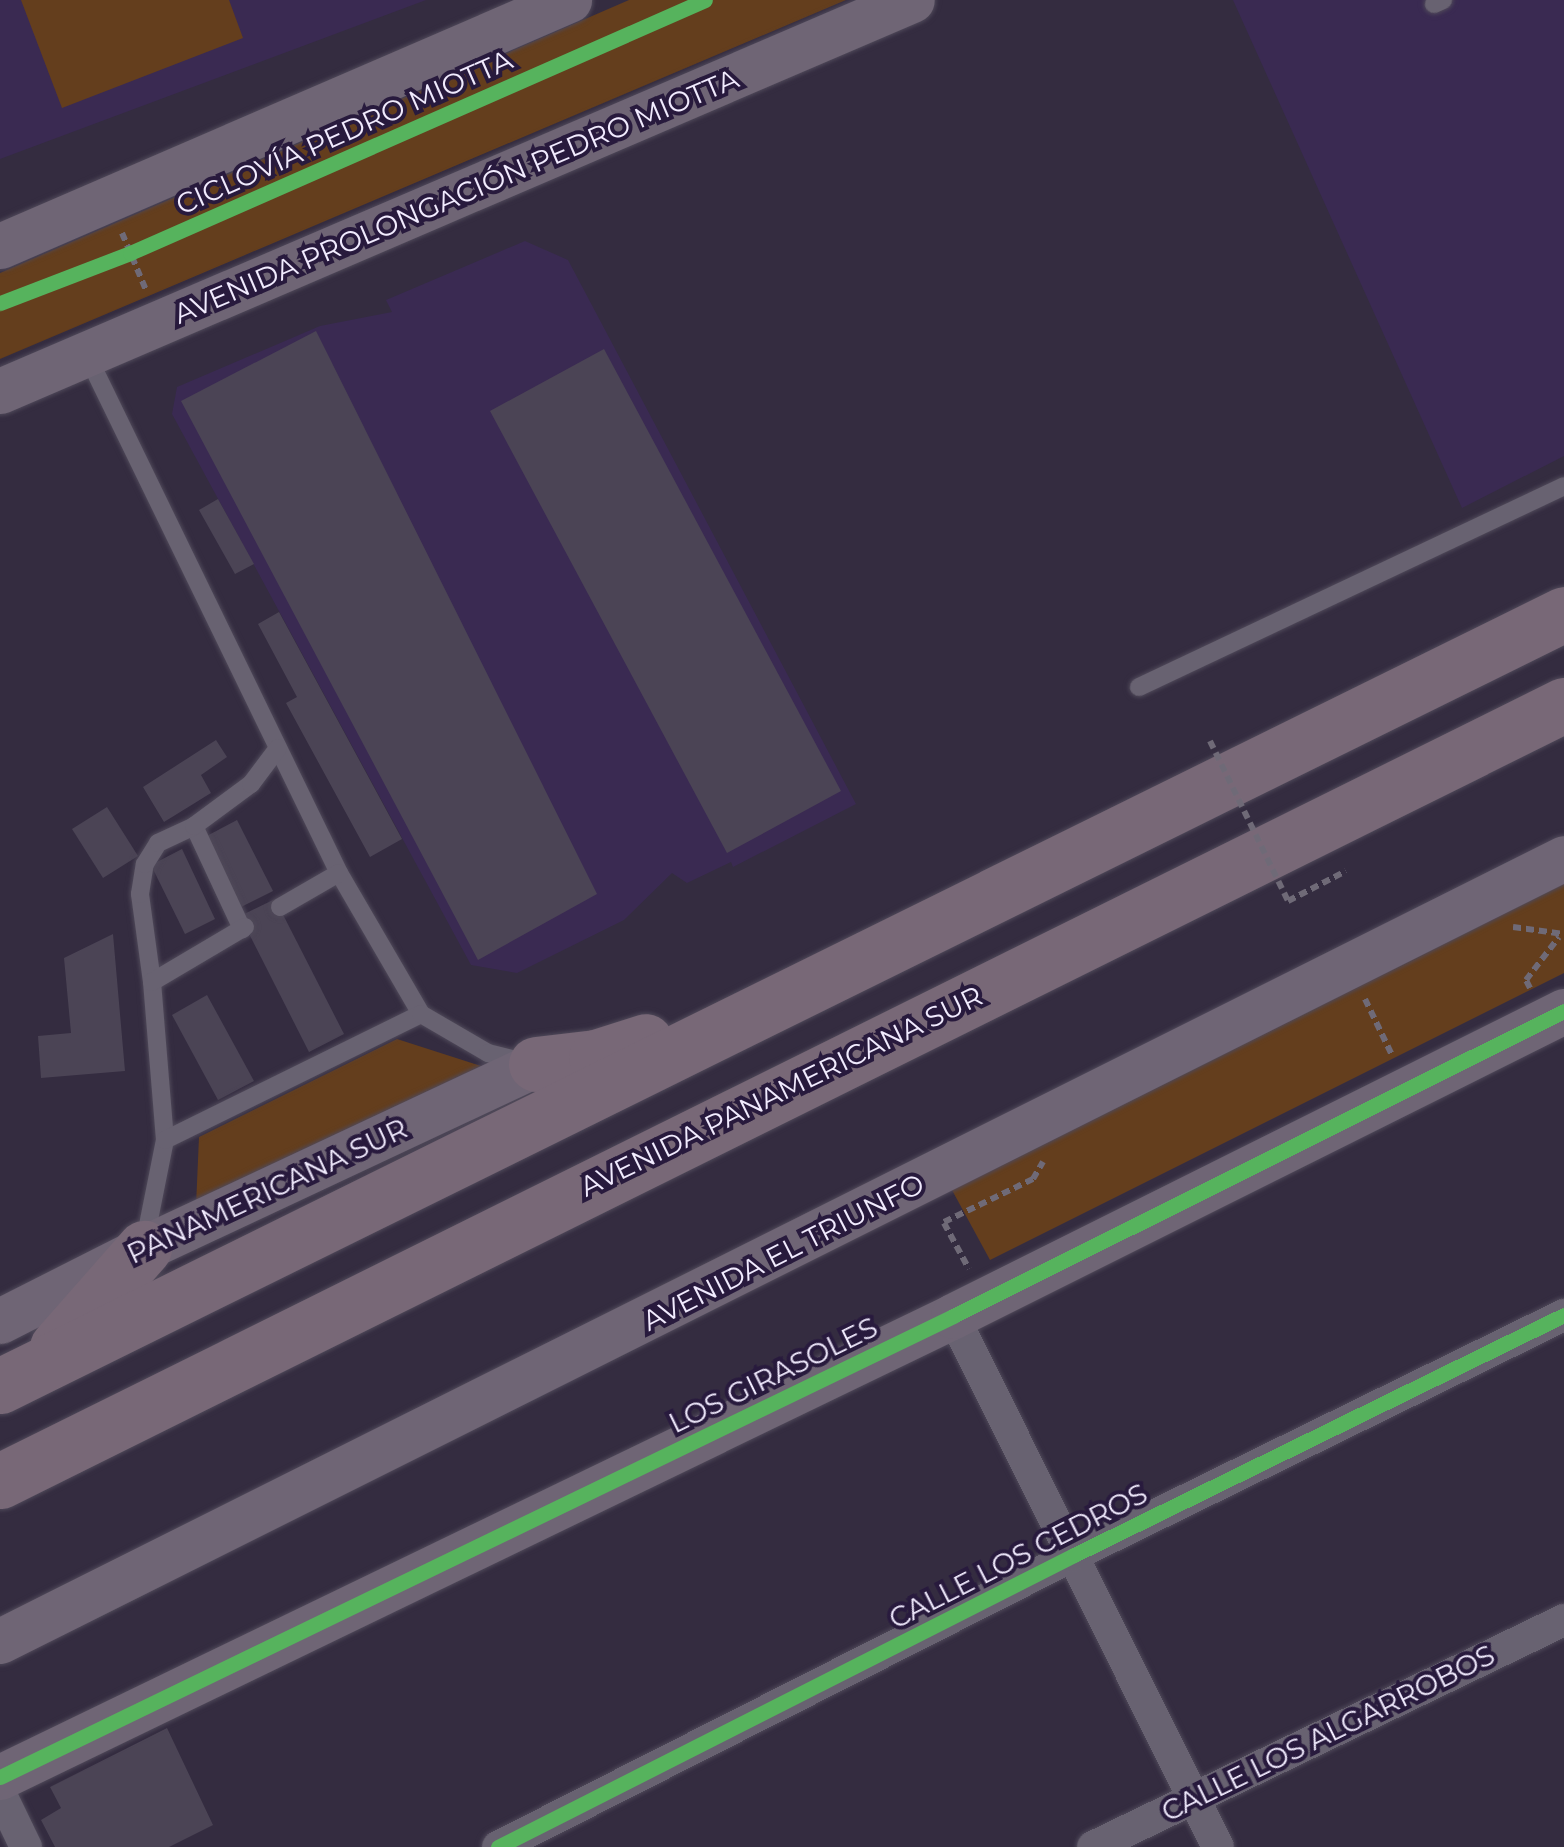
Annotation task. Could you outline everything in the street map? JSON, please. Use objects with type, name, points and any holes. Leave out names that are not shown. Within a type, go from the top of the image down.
[{"type":"highway","points":[[22,1374],[1564,614]]},
{"type":"highway","name":"AVENIDA PANAMERICANA SUR","points":[[0,1480],[1564,706]]},
{"type":"highway","points":[[536,1064],[596,1057],[827,975]]},
{"type":"highway","points":[[22,1374],[144,1248]]},
{"type":"main road","points":[[0,246],[569,0]]},
{"type":"main road","name":"AVENIDA PROLONGACIÓN PEDRO MIOTTA","points":[[0,391],[912,0]]},
{"type":"main road","name":"AVENIDA EL TRIUNFO","points":[[0,1641],[1564,858]]},
{"type":"main road","name":"LOS GIRASOLES","points":[[0,1777],[953,1316],[1564,1011]]},
{"type":"main road","name":"PANAMERICANA SUR","points":[[0,1321],[144,1248],[536,1064]]},
{"type":"street","name":"CALLE LOS CEDROS","points":[[498,1847],[1074,1554],[1564,1314]]},
{"type":"street","points":[[953,1316],[1218,1847]]},
{"type":"street","name":"CALLE LOS ALGARROBOS","points":[[1093,1847],[1564,1620]]},
{"type":"street","points":[[0,1792],[26,1847]]},
{"type":"lane","points":[[87,355],[339,872],[421,1014],[488,1053],[536,1064]]},
{"type":"lane","points":[[1140,687],[1564,486]]},
{"type":"lane","points":[[144,1248],[165,1140],[152,982],[140,894],[146,864],[158,843],[194,826],[251,784],[278,748]]},
{"type":"lane","points":[[152,982],[244,928],[194,826]]},
{"type":"lane","points":[[280,907],[339,872]]},
{"type":"lane","points":[[165,1140],[421,1014]]},
{"type":"lane","points":[[0,1504],[378,1290]]},
{"type":"path","points":[[109,200],[160,324]]},
{"type":"path","points":[[112,260],[148,245]]},
{"type":"path","points":[[1210,741],[1288,901],[1346,871]]},
{"type":"path","points":[[1526,980],[1559,937]]},
{"type":"path","points":[[1360,989],[1392,1055]]},
{"type":"path","points":[[922,1182],[970,1273]]},
{"type":"shaded area","points":[[0,0],[426,0],[0,159]]},
{"type":"shaded area","points":[[21,0],[229,0],[243,38],[62,108]]},
{"type":"shaded area","points":[[629,0],[846,0],[0,359],[0,273]]},
{"type":"shaded area","points":[[1233,0],[1564,0],[1564,456],[1462,508]]},
{"type":"shaded area","points":[[525,241],[568,260],[856,804],[733,867],[731,862],[687,883],[672,873],[624,920],[517,973],[471,965],[172,414],[177,387],[320,326],[392,312],[386,300]]},
{"type":"shaded area","points":[[1564,876],[1564,973],[990,1260],[946,1179]]},
{"type":"shaded area","points":[[397,1039],[481,1066],[196,1206],[199,1137]]},
{"type":"building","points":[[316,331],[597,894],[478,960],[181,401]]},
{"type":"building","points":[[604,349],[841,791],[727,853],[490,411]]},
{"type":"building","points":[[218,499],[254,564],[235,574],[199,510]]},
{"type":"building","points":[[279,612],[402,839],[370,857],[286,703],[297,697],[258,624]]},
{"type":"building","points":[[216,740],[227,757],[201,775],[211,793],[164,822],[143,787]]},
{"type":"building","points":[[107,807],[138,856],[103,878],[72,829]]},
{"type":"building","points":[[237,820],[273,891],[239,908],[203,838]]},
{"type":"building","points":[[182,849],[215,919],[185,934],[151,865]]},
{"type":"building","points":[[275,899],[344,1034],[309,1052],[240,916]]},
{"type":"building","points":[[113,934],[125,1071],[41,1078],[38,1036],[71,1033],[64,958]]},
{"type":"building","points":[[207,995],[254,1081],[218,1100],[172,1015]]},
{"type":"building","points":[[167,1728],[213,1825],[169,1847],[55,1847],[41,1820],[61,1808],[50,1787]]},
{"type":"cycle path","name":"CICLOVÍA PEDRO MIOTTA","points":[[0,303],[130,253],[705,0]]},
{"type":"cycle path","points":[[0,1777],[953,1316],[1564,1011]]},
{"type":"cycle path","points":[[498,1847],[1074,1555],[1564,1315]]}]
